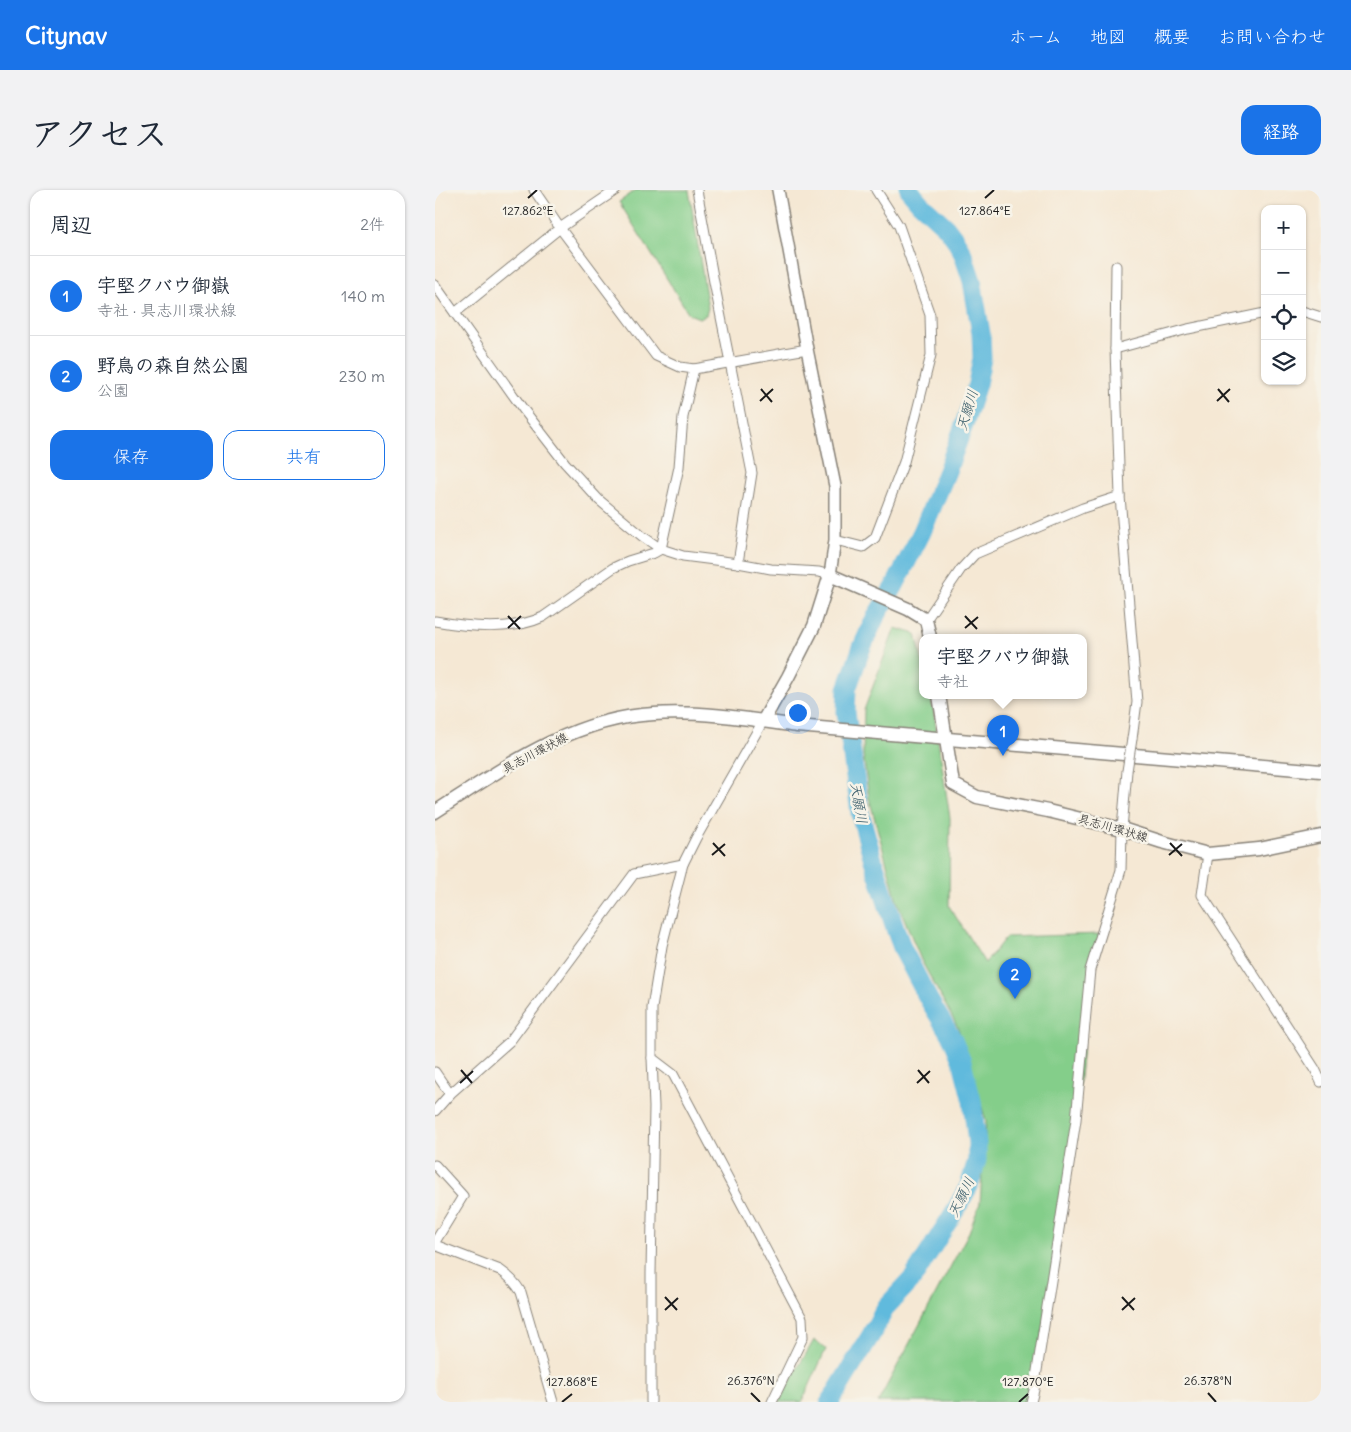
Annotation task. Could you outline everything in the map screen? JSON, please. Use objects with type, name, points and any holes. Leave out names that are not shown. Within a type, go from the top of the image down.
[{"type":"main road","points":[[763,721],[814,626],[830,575],[908,609],[926,620],[929,634]]},
{"type":"main road","name":"具志川環状線","points":[[940,699],[953,784],[977,797],[1048,811],[1122,829],[1208,854],[1259,849],[1321,836]]},
{"type":"main road","name":"具志川環状線","points":[[435,812],[545,744],[616,719],[652,714],[722,715],[797,726],[1321,771]]},
{"type":"street","points":[[533,190],[656,356],[679,366],[694,369],[807,349]]},
{"type":"street","points":[[455,313],[560,228],[616,190]]},
{"type":"street","points":[[697,190],[752,473],[738,563]]},
{"type":"street","points":[[435,285],[543,436],[599,500],[631,528],[661,549],[683,556],[771,569],[819,572],[830,575],[835,540],[835,486],[807,349],[778,190]]},
{"type":"street","points":[[835,540],[863,547],[875,538],[904,462],[931,355],[930,315],[899,226],[876,190]]},
{"type":"street","points":[[1031,1402],[1076,1120],[1090,970],[1121,870],[1127,771],[1137,702],[1120,496],[1115,348],[1116,266]]},
{"type":"street","points":[[1306,311],[1321,317]]},
{"type":"street","points":[[1115,348],[1188,329],[1261,314]]},
{"type":"street","points":[[435,621],[480,627],[534,621],[543,617],[613,568],[661,549],[679,468],[683,417],[694,369]]},
{"type":"street","points":[[926,620],[961,569],[975,554],[1083,508],[1120,496]]},
{"type":"street","points":[[651,1402],[654,1107],[652,1008],[662,946],[683,864],[763,721]]},
{"type":"street","points":[[1208,854],[1202,895],[1315,1068],[1321,1082]]},
{"type":"street","points":[[435,1111],[450,1094],[510,1040],[634,874],[683,864]]},
{"type":"street","points":[[652,1058],[673,1074],[801,1318],[803,1337],[772,1402]]},
{"type":"street","points":[[435,1072],[450,1094]]},
{"type":"street","points":[[435,1165],[463,1196],[435,1243],[500,1270],[516,1283],[521,1292],[553,1402]]},
{"type":"green space","points":[[636,190],[689,190],[708,308],[706,315],[699,318],[689,314],[619,202]]},
{"type":"green space","points":[[895,628],[916,634],[919,647],[919,699],[931,699],[950,818],[949,906],[985,963],[1006,937],[1101,934],[1090,970],[1076,1120],[1031,1402],[878,1402],[969,1232],[980,1203],[986,1121],[958,1028],[921,960],[897,901],[869,798],[863,755],[864,710]]},
{"type":"green space","points":[[814,1340],[826,1349],[802,1402],[778,1402]]},
{"type":"waterway","name":"天願川","points":[[830,1402],[886,1307],[913,1278],[956,1209],[969,1186],[977,1160],[972,1101],[962,1062],[952,1038],[929,1000],[903,950],[873,860],[860,813],[846,712],[847,689],[862,647],[875,618],[895,585],[922,532],[964,425],[977,384],[982,358],[981,333],[972,281],[963,254],[946,227],[909,190]]},
{"type":"place","name":"宇堅クバウ御嶽","points":[[1003,756]]},
{"type":"place","name":"野鳥の森自然公園","points":[[1015,999]]}]
